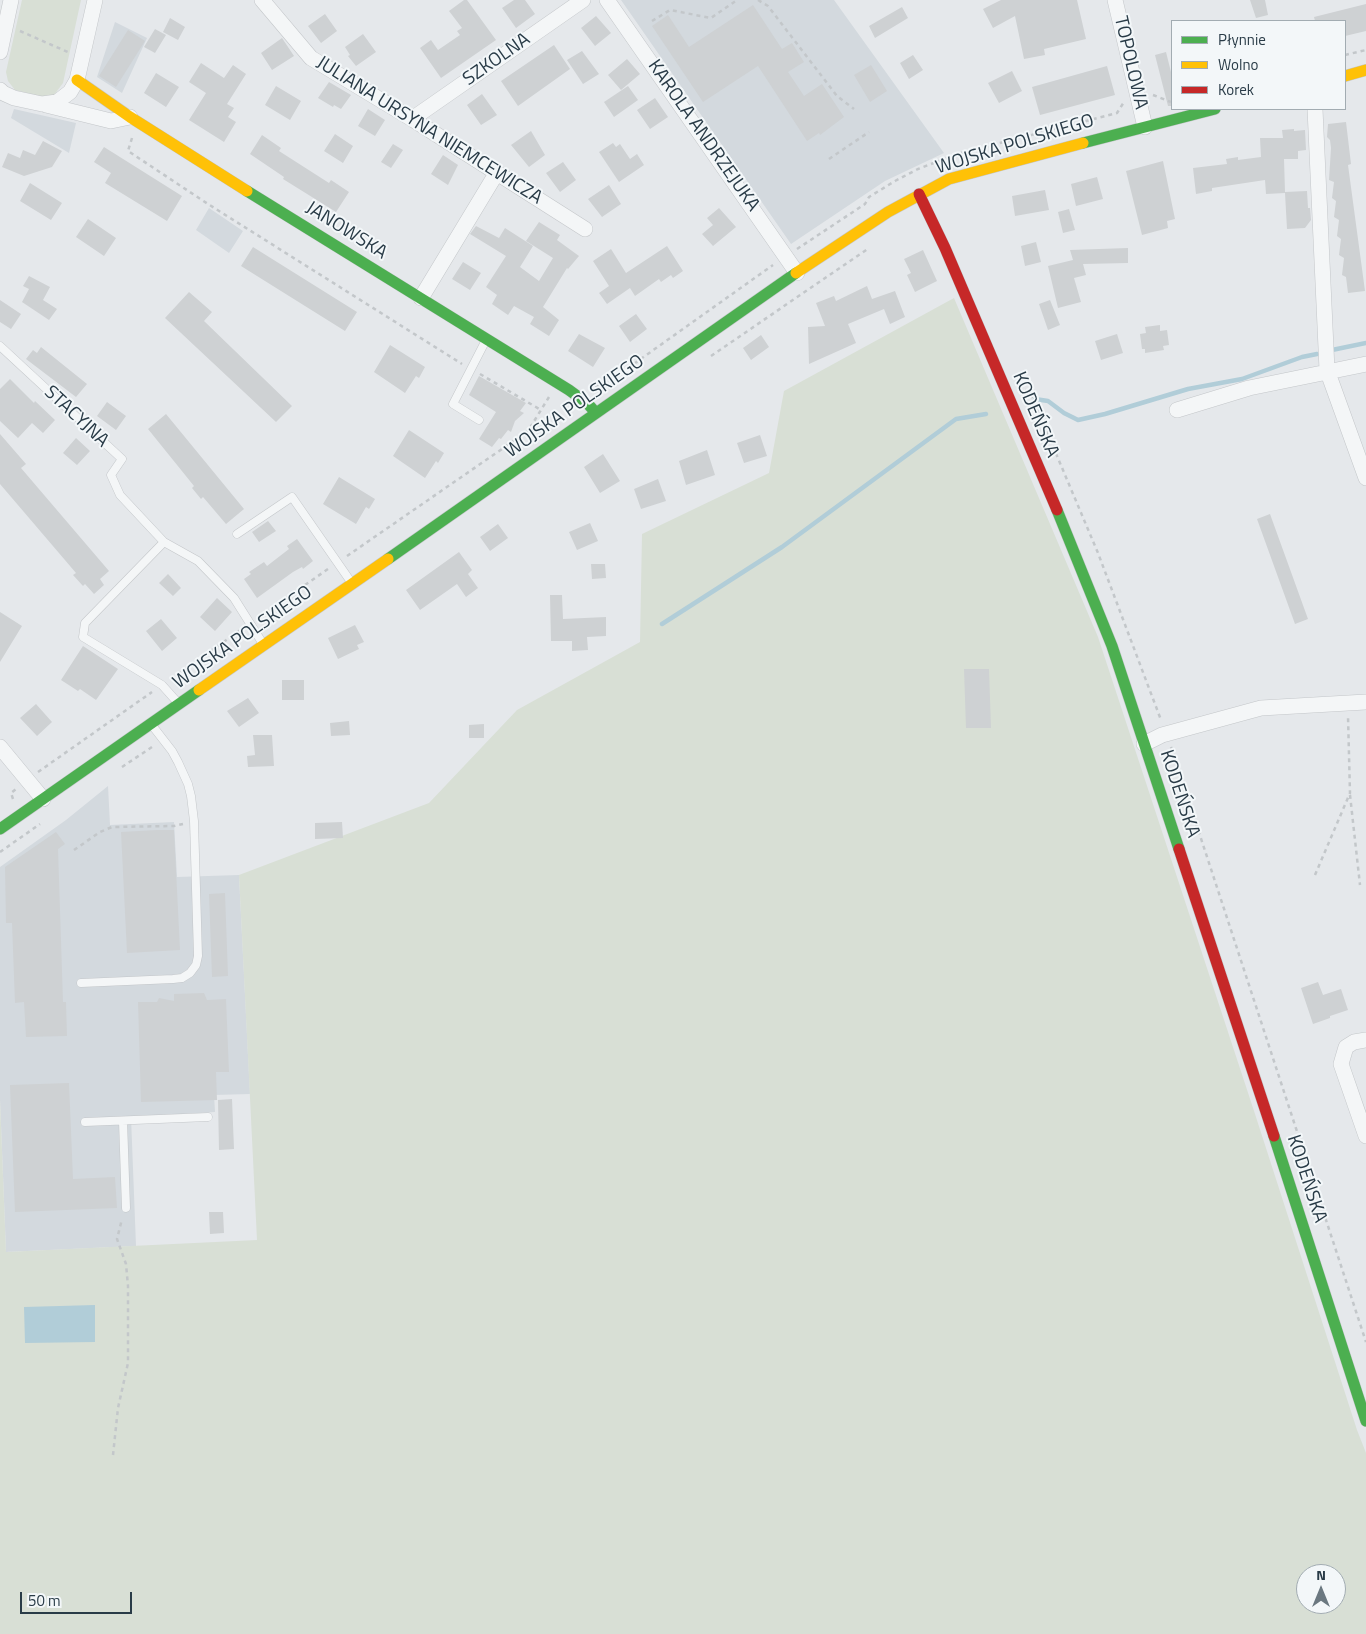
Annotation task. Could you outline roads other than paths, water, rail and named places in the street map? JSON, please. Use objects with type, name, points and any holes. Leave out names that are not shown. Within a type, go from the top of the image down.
[{"type":"main road","points":[[1346,76],[1366,70]]},
{"type":"main road","name":"JANOWSKA","points":[[77,80],[130,117],[226,178],[569,390],[588,404],[596,413]]},
{"type":"main road","name":"WOJSKA POLSKIEGO","points":[[0,829],[596,413],[888,212],[919,194],[979,170],[1211,110]]},
{"type":"main road","name":"KODEŃSKA","points":[[919,194],[945,248],[1003,384],[1100,614],[1121,671],[1366,1421]]},
{"type":"street","points":[[0,52],[11,0]]},
{"type":"street","points":[[42,104],[50,104],[64,98],[77,80],[95,0]]},
{"type":"street","name":"JULIANA URSYNA NIEMCEWICZA","points":[[262,0],[311,58],[585,230]]},
{"type":"street","name":"SZKOLNA","points":[[412,120],[583,0]]},
{"type":"street","name":"KAROLA ANDRZEJUKA","points":[[607,0],[798,273]]},
{"type":"street","name":"TOPOLOWA","points":[[1115,0],[1145,127]]},
{"type":"street","points":[[0,90],[14,98],[112,121],[130,117]]},
{"type":"street","points":[[1315,110],[1327,370],[1366,478]]},
{"type":"street","points":[[421,298],[496,174]]},
{"type":"street","points":[[1177,410],[1249,388],[1327,370],[1366,364]]},
{"type":"street","points":[[1144,744],[1166,734],[1261,708],[1366,702]]},
{"type":"street","points":[[0,747],[43,799]]},
{"type":"street","points":[[1366,1040],[1354,1042],[1346,1047],[1340,1064],[1366,1136]]},
{"type":"lane","points":[[479,420],[453,404],[487,338]]},
{"type":"lane","name":"STACYJNA","points":[[0,346],[122,459],[111,475],[120,494],[164,542]]},
{"type":"lane","points":[[236,534],[292,497],[352,584]]},
{"type":"lane","points":[[179,704],[162,685],[83,638],[85,623],[164,542],[198,561],[234,598],[263,645]]},
{"type":"lane","points":[[81,983],[182,978],[190,973],[196,965],[199,950],[194,821],[191,796],[184,773],[172,751],[151,723]]},
{"type":"lane","points":[[85,1122],[208,1117]]},
{"type":"lane","points":[[123,1121],[126,1208]]},
{"type":"water","points":[[95,1305],[95,1342],[25,1343],[24,1307]]},
{"type":"waterway","points":[[1332,350],[1366,343]]},
{"type":"waterway","points":[[1035,399],[1048,401],[1064,413],[1078,420],[1105,414],[1188,389],[1242,379],[1302,357],[1317,354]]},
{"type":"waterway","points":[[662,624],[782,547],[956,419],[986,414]]}]
